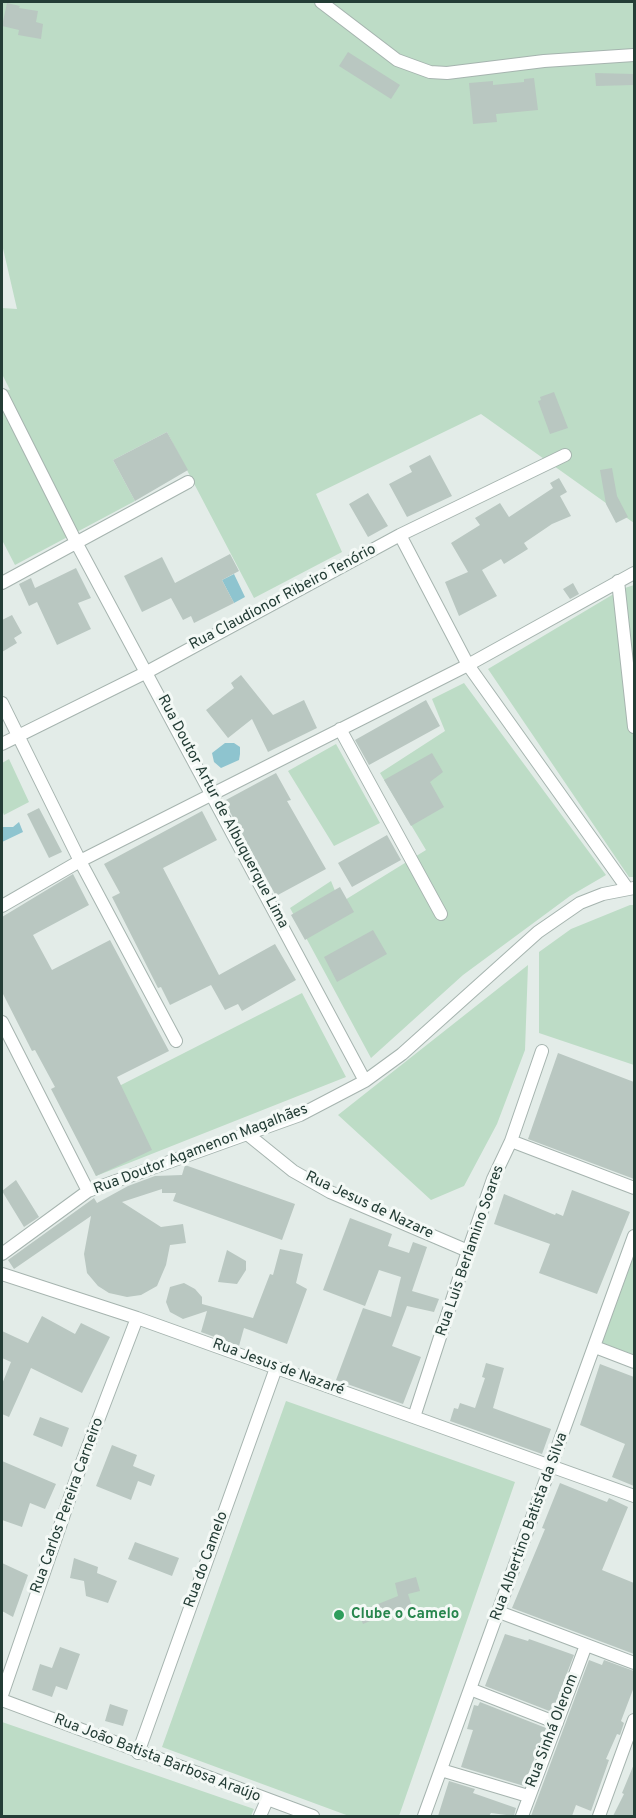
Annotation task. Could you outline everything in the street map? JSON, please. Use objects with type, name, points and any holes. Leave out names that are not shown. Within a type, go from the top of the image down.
[{"type":"street","points":[[321,2],[397,60],[430,72],[447,74],[544,62],[634,55]]},
{"type":"street","name":"Rua Doutor Artur de Albuquerque Lima","points":[[3,398],[77,544],[365,1081]]},
{"type":"street","name":"Rua Claudionor Ribeiro Tenório","points":[[2,744],[147,672],[400,535],[565,455]]},
{"type":"street","points":[[2,583],[188,482]]},
{"type":"street","points":[[400,535],[468,665],[631,888]]},
{"type":"street","points":[[2,906],[80,861],[468,665],[634,573]]},
{"type":"street","points":[[618,581],[634,727]]},
{"type":"street","points":[[2,703],[80,861],[176,1041]]},
{"type":"street","points":[[340,729],[441,914]]},
{"type":"street","name":"Rua Doutor Agamenon Magalhães","points":[[2,1254],[88,1191],[300,1115],[365,1081],[402,1054],[538,932],[580,903],[631,888]]},
{"type":"street","points":[[2,1022],[88,1191]]},
{"type":"street","name":"Rua Luis Berlamino Soares","points":[[414,1417],[493,1179],[511,1141],[542,1051]]},
{"type":"street","name":"Rua Jesus de Nazare","points":[[246,1133],[293,1171],[330,1192],[468,1251]]},
{"type":"street","points":[[511,1141],[634,1188]]},
{"type":"street","name":"Rua Albertino Batista da Silva","points":[[424,1816],[634,1236]]},
{"type":"street","name":"Rua Jesus de Nazaré","points":[[2,1274],[137,1318],[634,1497]]},
{"type":"street","name":"Rua Carlos Pereira Carneiro","points":[[2,1695],[81,1465],[137,1318]]},
{"type":"street","points":[[595,1347],[634,1362]]},
{"type":"street","name":"Rua do Camelo","points":[[138,1753],[276,1368]]},
{"type":"street","points":[[499,1612],[634,1663]]},
{"type":"street","name":"Rua Sinhá Olerom","points":[[522,1816],[586,1645]]},
{"type":"street","points":[[470,1689],[557,1723]]},
{"type":"street","name":"Rua João Batista Barbosa Araújo","points":[[2,1700],[138,1753],[313,1816]]},
{"type":"street","points":[[599,1816],[629,1751],[634,1720]]},
{"type":"street","points":[[441,1770],[528,1796]]},
{"type":"street","points":[[260,1816],[267,1800]]},
{"type":"green space","points":[[2,2],[634,2],[634,523],[481,414],[316,494],[342,552],[254,598],[167,432],[113,460],[135,501],[15,565],[2,540],[2,389],[10,390],[2,374],[2,308],[17,309],[2,244]]},
{"type":"green space","points":[[634,585],[634,877],[629,877],[488,669],[622,589]]},
{"type":"green space","points":[[464,683],[606,875],[570,896],[463,975],[371,1058],[290,908],[331,881],[340,903],[426,850],[380,773],[445,731],[432,699]]},
{"type":"green space","points":[[336,744],[380,823],[334,846],[288,771]]},
{"type":"green space","points":[[9,759],[29,802],[4,815],[2,810],[2,763]]},
{"type":"green space","points":[[634,905],[634,1065],[539,1033],[539,952],[571,929]]},
{"type":"green space","points":[[528,965],[525,1050],[497,1124],[464,1186],[431,1200],[338,1115]]},
{"type":"green space","points":[[302,993],[346,1077],[96,1176],[66,1113]]},
{"type":"green space","points":[[634,1255],[634,1355],[602,1343]]},
{"type":"green space","name":"Clube o Camelo","points":[[286,1401],[515,1482],[399,1816],[349,1816],[162,1747]]},
{"type":"green space","points":[[2,1722],[254,1809],[251,1816],[2,1816]]},
{"type":"water","points":[[234,574],[245,597],[234,603],[222,580]]},
{"type":"water","points":[[225,743],[234,743],[240,747],[240,754],[239,760],[221,768],[214,762],[212,753]]},
{"type":"water","points":[[19,822],[23,832],[2,842],[2,827],[13,827]]},
{"type":"building","points":[[7,3],[20,6],[19,8],[38,11],[36,22],[43,24],[41,39],[18,35],[19,30],[2,26]]},
{"type":"building","points":[[348,52],[400,85],[391,99],[339,66]]},
{"type":"building","points":[[595,73],[634,74],[634,85],[596,86]]},
{"type":"building","points":[[534,78],[538,110],[496,114],[497,122],[473,124],[469,83],[493,81],[493,85],[524,82],[524,79]]},
{"type":"building","points":[[554,392],[568,428],[550,434],[538,401],[541,400],[540,397]]},
{"type":"building","points":[[167,432],[188,470],[135,501],[113,460]]},
{"type":"building","points":[[430,455],[452,496],[407,517],[389,484],[412,472],[409,466]]},
{"type":"building","points":[[612,468],[617,496],[628,517],[616,523],[606,504],[600,470]]},
{"type":"building","points":[[559,478],[567,492],[560,496],[571,516],[552,524],[524,543],[528,549],[504,564],[501,559],[482,570],[497,596],[459,616],[445,582],[468,572],[451,543],[480,525],[475,518],[500,503],[509,517],[553,488],[550,483]]},
{"type":"building","points":[[368,493],[388,526],[368,537],[349,504]]},
{"type":"building","points":[[230,554],[239,571],[222,580],[234,603],[194,623],[191,616],[183,620],[171,598],[142,612],[124,576],[162,557],[175,583]]},
{"type":"building","points":[[76,568],[91,598],[78,603],[91,629],[57,645],[37,602],[29,606],[19,584],[31,578],[35,588]]},
{"type":"building","points":[[573,583],[579,594],[570,599],[563,589]]},
{"type":"building","points":[[12,615],[22,633],[14,638],[17,643],[2,652],[2,620]]},
{"type":"building","points":[[241,675],[273,715],[304,700],[317,728],[268,752],[252,719],[228,738],[206,710],[234,688],[231,683]]},
{"type":"building","points":[[426,700],[440,726],[369,765],[355,740]]},
{"type":"building","points":[[432,753],[443,772],[430,782],[444,807],[411,826],[384,780]]},
{"type":"building","points":[[276,773],[291,800],[287,801],[326,869],[276,896],[224,801]]},
{"type":"building","points":[[39,808],[62,852],[49,858],[27,814]]},
{"type":"building","points":[[202,811],[217,840],[163,868],[219,975],[275,944],[296,980],[242,1011],[238,1004],[225,1010],[211,985],[170,1005],[161,987],[158,988],[112,897],[120,893],[104,864]]},
{"type":"building","points":[[387,835],[401,860],[352,887],[338,863]]},
{"type":"building","points":[[73,874],[89,905],[33,935],[52,970],[110,940],[169,1051],[117,1077],[152,1150],[96,1176],[51,1089],[55,1087],[35,1050],[32,1051],[2,992],[2,917]]},
{"type":"building","points":[[340,887],[354,912],[305,940],[291,915]]},
{"type":"building","points":[[373,930],[387,954],[337,982],[324,957]]},
{"type":"building","points":[[558,1053],[634,1082],[634,1179],[528,1139]]},
{"type":"building","points":[[185,1165],[295,1204],[282,1240],[173,1201],[176,1193],[162,1193],[162,1189],[122,1202],[161,1227],[183,1224],[186,1243],[170,1245],[166,1265],[157,1286],[141,1295],[127,1297],[109,1293],[98,1286],[87,1273],[84,1254],[91,1216],[14,1269],[8,1260],[94,1198],[97,1203],[128,1186],[155,1176],[182,1175]]},
{"type":"building","points":[[16,1180],[39,1217],[24,1227],[2,1191]]},
{"type":"building","points":[[572,1190],[630,1212],[597,1294],[539,1273],[550,1244],[494,1224],[504,1194],[555,1215],[556,1213],[563,1216]]},
{"type":"building","points":[[350,1218],[392,1234],[388,1246],[409,1253],[413,1242],[427,1247],[412,1291],[439,1299],[434,1312],[407,1306],[392,1346],[421,1357],[403,1404],[336,1380],[363,1308],[391,1317],[401,1277],[379,1270],[365,1306],[323,1290]]},
{"type":"building","points":[[280,1249],[303,1254],[296,1283],[307,1289],[287,1344],[244,1328],[239,1346],[201,1332],[207,1311],[183,1319],[170,1312],[166,1302],[170,1287],[184,1283],[195,1289],[202,1297],[202,1304],[253,1318],[270,1274],[273,1275]]},
{"type":"building","points":[[227,1250],[246,1261],[246,1270],[237,1284],[218,1282]]},
{"type":"building","points":[[42,1316],[75,1334],[81,1323],[110,1337],[82,1393],[31,1368],[9,1417],[2,1414],[2,1384],[11,1362],[2,1358],[2,1331],[28,1343]]},
{"type":"building","points":[[486,1363],[504,1368],[493,1408],[551,1429],[542,1454],[450,1421],[454,1408],[458,1409],[460,1403],[475,1408],[485,1378],[482,1377]]},
{"type":"building","points":[[600,1364],[634,1377],[634,1486],[612,1477],[625,1444],[580,1425]]},
{"type":"building","points":[[40,1417],[69,1428],[62,1447],[33,1435]]},
{"type":"building","points":[[112,1445],[137,1455],[133,1466],[155,1475],[151,1486],[138,1481],[131,1500],[96,1486]]},
{"type":"building","points":[[2,1461],[56,1484],[45,1509],[30,1503],[22,1527],[2,1520]]},
{"type":"building","points":[[560,1483],[607,1502],[609,1498],[628,1507],[602,1570],[634,1583],[634,1654],[512,1608],[545,1529],[542,1528]]},
{"type":"building","points":[[135,1542],[179,1558],[172,1576],[128,1559]]},
{"type":"building","points":[[74,1558],[98,1567],[97,1573],[117,1581],[108,1603],[86,1596],[84,1581],[70,1578]]},
{"type":"building","points":[[2,1563],[28,1575],[13,1617],[2,1611]]},
{"type":"building","points":[[416,1577],[420,1591],[408,1594],[413,1610],[401,1614],[399,1609],[363,1624],[358,1612],[398,1596],[395,1583]]},
{"type":"building","points":[[505,1634],[528,1641],[529,1639],[574,1655],[552,1712],[485,1686]]},
{"type":"building","points":[[60,1647],[80,1654],[67,1690],[56,1686],[52,1697],[32,1690],[40,1664],[52,1668]]},
{"type":"building","points":[[589,1660],[602,1665],[604,1660],[634,1671],[634,1687],[621,1721],[624,1723],[620,1735],[617,1734],[606,1759],[609,1760],[591,1811],[576,1805],[572,1816],[531,1816]]},
{"type":"building","points":[[480,1702],[546,1728],[524,1786],[461,1767],[473,1730],[467,1729],[474,1705],[478,1706]]},
{"type":"building","points":[[110,1704],[128,1710],[123,1726],[105,1721]]},
{"type":"building","points":[[634,1764],[634,1816],[613,1816],[624,1794],[622,1793]]},
{"type":"building","points":[[449,1781],[475,1789],[473,1793],[516,1808],[514,1816],[491,1813],[489,1816],[438,1816]]},
{"type":"place","name":"Clube o Camelo","points":[[339,1615]]}]
